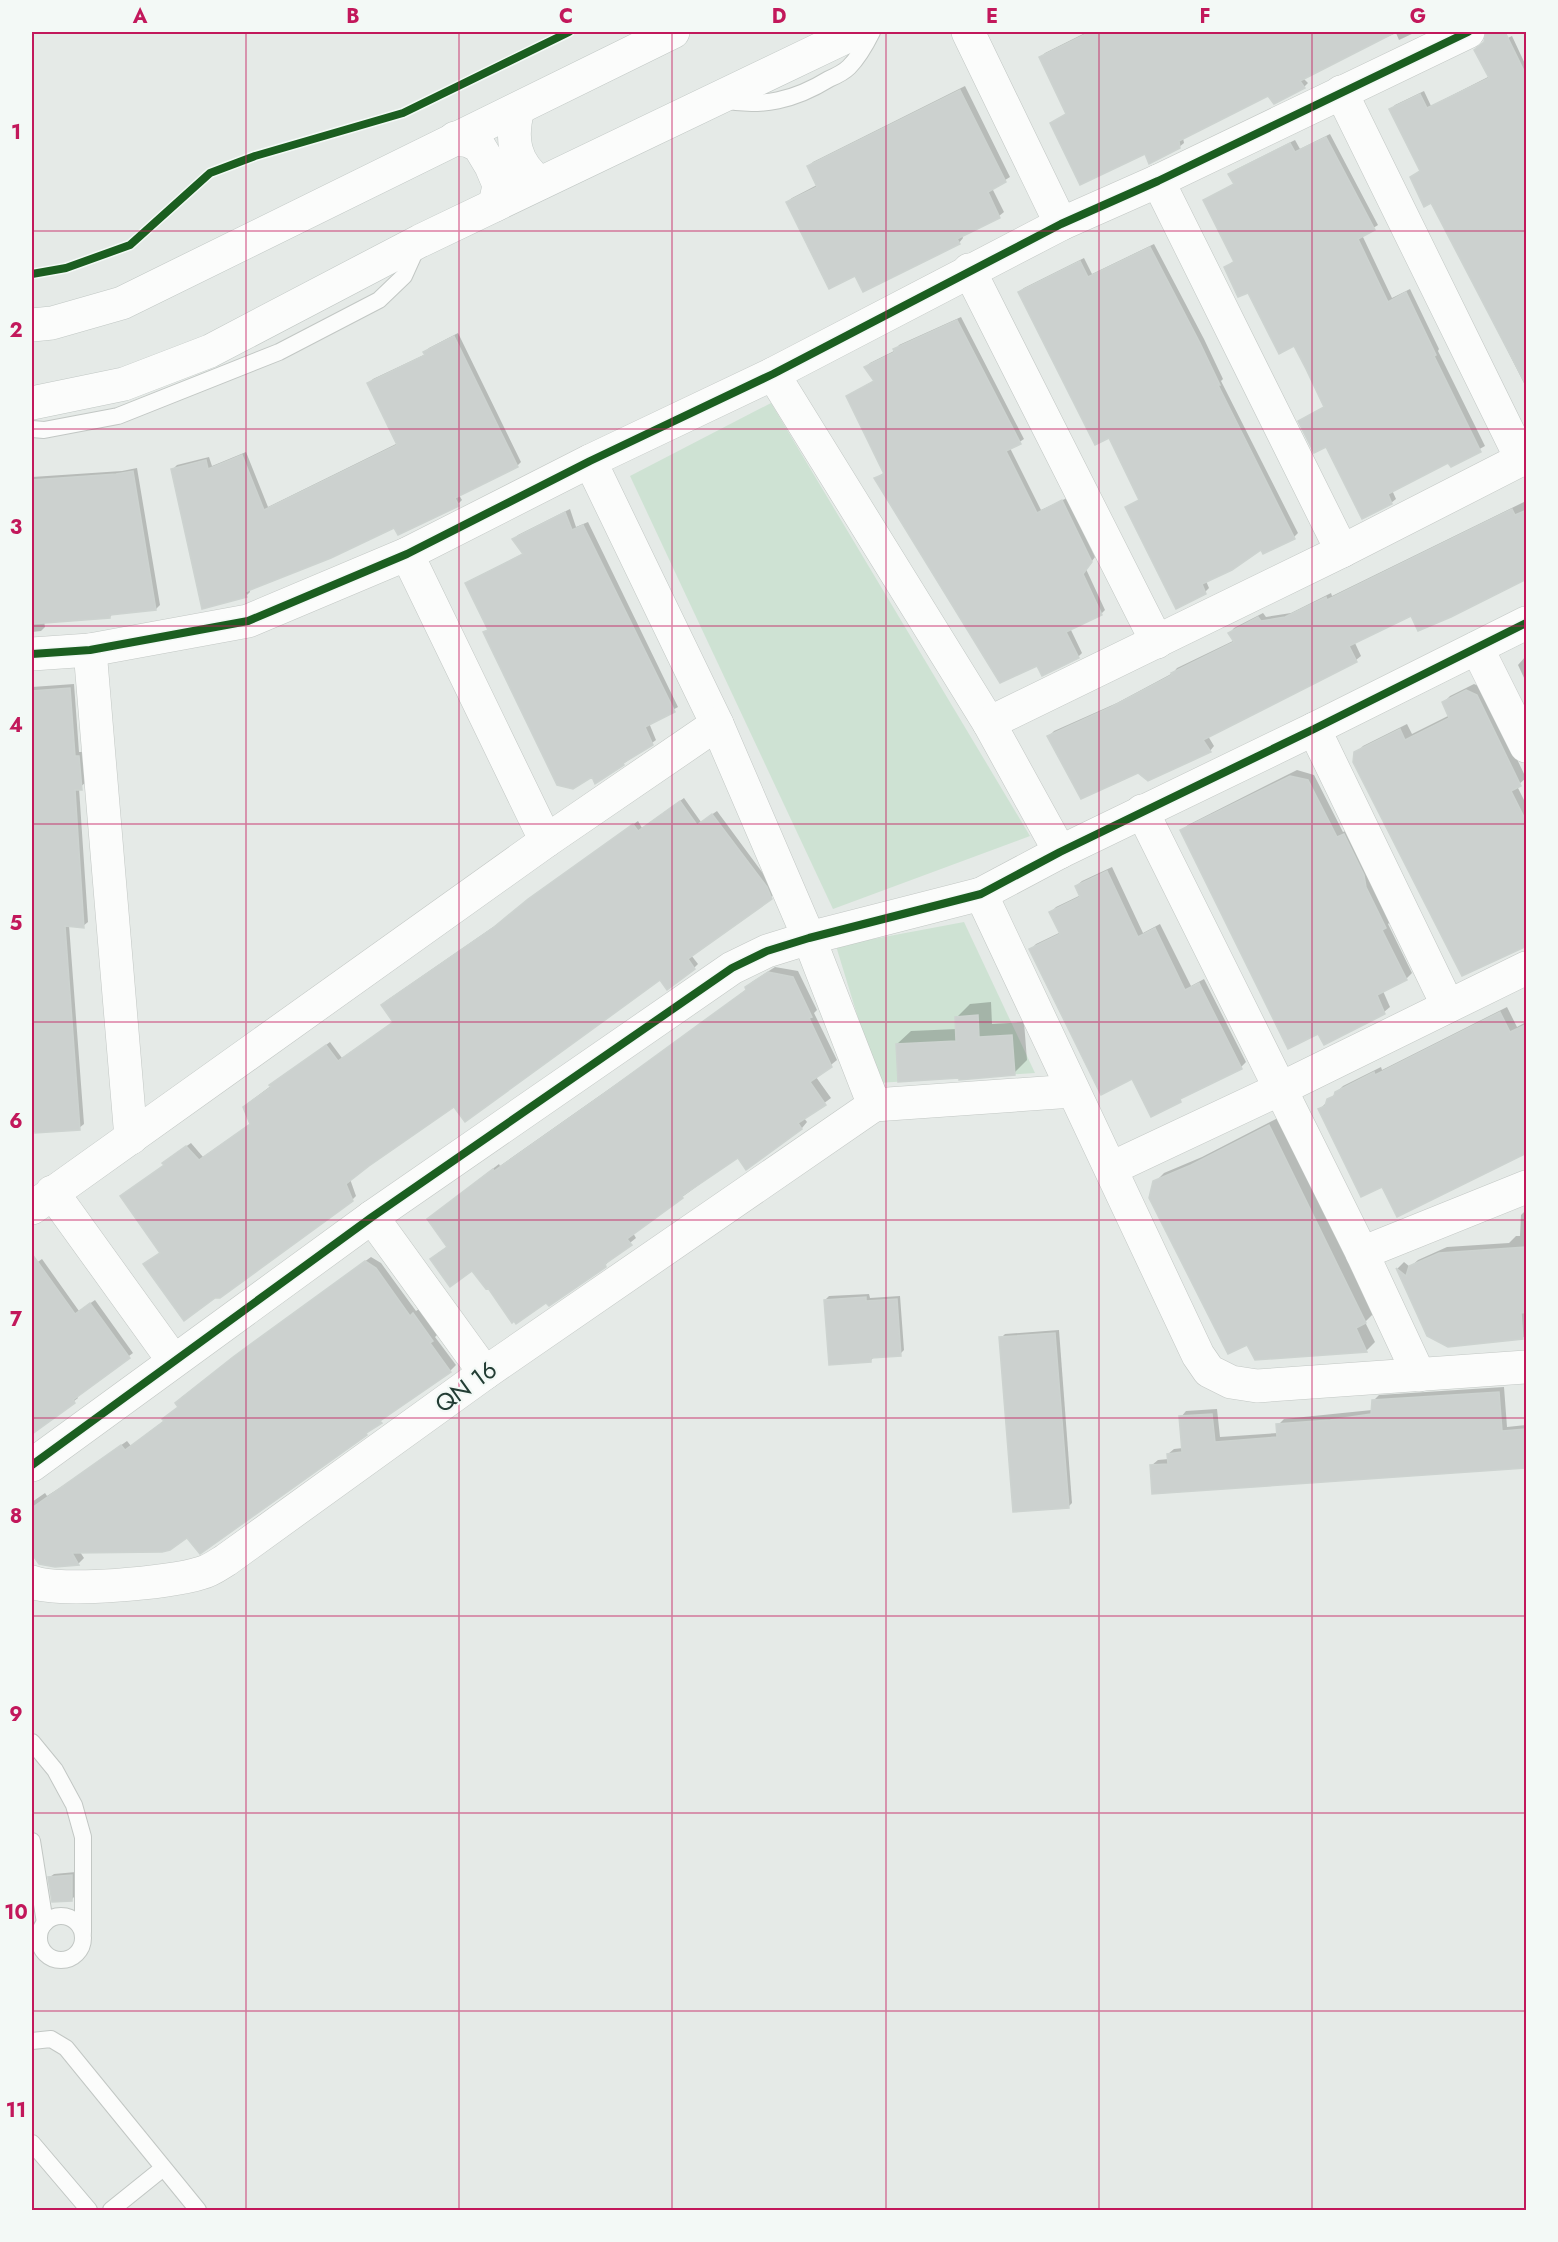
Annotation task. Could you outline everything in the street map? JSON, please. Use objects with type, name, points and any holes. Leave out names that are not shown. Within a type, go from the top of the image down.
[{"type":"street","points":[[32,325],[52,323],[122,303],[673,32]]},
{"type":"street","points":[[32,403],[124,384],[210,351],[420,241],[856,32]]},
{"type":"street","points":[[968,32],[1061,224]]},
{"type":"street","points":[[32,654],[90,651],[248,621],[407,554],[590,461],[773,374],[1061,224],[1158,181],[1468,32]]},
{"type":"street","points":[[989,723],[1342,551],[1524,458],[1341,92]]},
{"type":"street","points":[[518,109],[513,127],[519,159],[528,174],[540,183]]},
{"type":"street","points":[[454,138],[479,146],[499,185],[495,205]]},
{"type":"street","points":[[1158,181],[1342,551]]},
{"type":"street","points":[[969,270],[1157,642]]},
{"type":"street","points":[[773,374],[989,723],[1060,852]]},
{"type":"street","points":[[590,461],[717,724],[809,938],[874,1106],[1073,1091]]},
{"type":"street","points":[[407,554],[546,841]]},
{"type":"street","points":[[32,1465],[372,1217],[732,968],[767,951],[809,938],[981,894],[1060,852],[1527,623]]},
{"type":"street","points":[[1477,648],[1527,746]]},
{"type":"street","points":[[90,651],[130,1138]]},
{"type":"street","points":[[173,1360],[42,1200],[546,841],[717,724]]},
{"type":"street","points":[[1314,729],[1448,1006]]},
{"type":"street","points":[[1142,812],[1362,1253],[1419,1375]]},
{"type":"street","points":[[981,894],[1073,1091],[1112,1168],[1198,1355],[1209,1371],[1231,1382],[1257,1386],[1527,1367]]},
{"type":"street","points":[[1112,1168],[1527,968]]},
{"type":"street","name":"QN 16","points":[[32,1582],[41,1586],[97,1587],[158,1581],[202,1573],[226,1560],[485,1373],[874,1106]]},
{"type":"street","points":[[1362,1253],[1527,1187]]},
{"type":"street","points":[[372,1217],[485,1373]]},
{"type":"lane","points":[[715,99],[744,105],[773,102],[813,89],[848,68],[872,32]]},
{"type":"lane","points":[[32,429],[44,430],[118,416],[279,352],[379,300],[404,276],[420,241]]},
{"type":"lane","points":[[32,1742],[55,1770],[74,1805],[84,1837],[83,1942],[79,1952],[71,1958],[62,1960],[51,1958],[36,1941],[45,1923],[53,1917],[71,1918],[83,1932]]},
{"type":"lane","points":[[32,1841],[45,1923]]},
{"type":"lane","points":[[32,2041],[51,2038],[66,2048],[198,2211]]},
{"type":"lane","points":[[32,2143],[89,2211]]},
{"type":"lane","points":[[111,2211],[162,2169]]},
{"type":"green space","points":[[771,403],[1030,836],[833,909],[630,476]]},
{"type":"green space","points":[[964,922],[1035,1073],[878,1083],[836,946]]},
{"type":"building","points":[[1090,32],[1396,32],[1300,81],[1305,88],[1274,104],[1268,96],[1179,141],[1180,148],[1149,164],[1145,154],[1080,185],[1050,123],[1066,114],[1039,57]]},
{"type":"building","points":[[1486,32],[1505,32],[1527,77],[1527,387],[1431,203],[1424,207],[1410,177],[1420,171],[1389,109],[1420,94],[1427,108],[1489,78],[1474,50],[1484,42]]},
{"type":"building","points":[[960,90],[1006,182],[988,192],[1000,218],[957,239],[960,244],[863,292],[855,276],[829,289],[786,202],[817,187],[807,166]]},
{"type":"building","points":[[1326,137],[1375,230],[1358,239],[1388,302],[1406,292],[1436,355],[1434,356],[1481,452],[1451,467],[1448,463],[1388,494],[1392,504],[1362,519],[1326,447],[1314,453],[1298,421],[1324,407],[1306,369],[1294,346],[1279,354],[1248,293],[1238,297],[1224,267],[1234,262],[1203,200],[1234,184],[1228,174],[1290,143],[1295,152]]},
{"type":"building","points":[[1150,247],[1200,343],[1220,385],[1218,385],[1295,539],[1263,554],[1261,550],[1232,570],[1202,584],[1206,594],[1176,609],[1125,507],[1139,500],[1109,438],[1095,445],[1018,292],[1080,261],[1088,277]]},
{"type":"building","points":[[957,320],[1021,444],[1006,451],[1037,513],[1062,500],[1092,562],[1083,574],[1102,615],[1066,632],[1079,658],[1042,676],[1037,666],[1000,683],[874,478],[884,474],[846,396],[874,381],[864,367],[895,352],[893,349]]},
{"type":"building","points":[[454,336],[518,467],[455,498],[459,506],[398,535],[394,528],[331,558],[245,592],[247,597],[202,609],[171,469],[206,460],[208,469],[242,455],[264,510],[397,445],[367,383],[425,355],[423,352]]},
{"type":"building","points":[[133,471],[156,610],[110,615],[110,618],[32,624],[32,480]]},
{"type":"building","points":[[1512,509],[1515,515],[1527,510],[1527,579],[1418,631],[1411,616],[1349,646],[1357,662],[1203,740],[1211,752],[1148,781],[1138,773],[1081,799],[1047,736],[1111,707],[1172,675],[1171,673],[1234,642],[1228,633],[1258,617],[1261,621],[1285,617],[1326,597],[1327,600]]},
{"type":"building","points":[[565,512],[572,530],[583,525],[675,712],[645,727],[653,745],[623,763],[624,765],[595,784],[592,777],[573,789],[557,785],[483,632],[488,630],[465,583],[523,554],[512,539]]},
{"type":"building","points":[[70,688],[75,756],[79,756],[82,790],[75,790],[84,928],[65,926],[80,1130],[35,1133],[32,1104],[32,691]]},
{"type":"building","points":[[1466,690],[1477,695],[1521,786],[1511,791],[1527,823],[1527,946],[1462,976],[1353,762],[1354,752],[1400,729],[1405,740],[1449,718],[1442,702]]},
{"type":"building","points":[[1290,776],[1308,780],[1337,837],[1344,834],[1386,928],[1382,930],[1407,980],[1377,995],[1385,1014],[1324,1045],[1318,1034],[1288,1049],[1180,830]]},
{"type":"building","points":[[680,801],[697,825],[712,814],[767,887],[772,899],[688,959],[695,969],[667,990],[660,980],[465,1122],[454,1107],[369,1166],[346,1184],[353,1201],[220,1298],[215,1298],[184,1321],[143,1264],[160,1253],[120,1196],[164,1165],[162,1163],[186,1146],[199,1160],[250,1124],[243,1107],[271,1087],[269,1085],[326,1045],[338,1061],[393,1022],[381,1005],[494,927],[528,899],[633,824],[638,831]]},
{"type":"building","points":[[1107,871],[1138,937],[1155,928],[1185,990],[1199,983],[1242,1069],[1180,1099],[1181,1102],[1151,1117],[1132,1079],[1101,1095],[1029,949],[1060,934],[1049,912],[1080,897],[1075,886]]},
{"type":"building","points":[[768,972],[793,977],[832,1067],[810,1082],[826,1105],[798,1123],[802,1129],[746,1170],[738,1158],[682,1196],[683,1198],[627,1239],[632,1245],[605,1264],[606,1267],[549,1306],[546,1303],[516,1324],[514,1321],[512,1323],[488,1288],[486,1289],[472,1271],[450,1287],[430,1259],[447,1247],[427,1219],[493,1169],[494,1171],[606,1092]]},
{"type":"building","points":[[1500,1012],[1510,1032],[1527,1024],[1527,1153],[1397,1217],[1382,1187],[1361,1197],[1318,1109],[1325,1106],[1327,1099],[1334,1096],[1335,1092],[1374,1072],[1375,1075]]},
{"type":"building","points":[[978,1015],[979,1037],[1012,1035],[1015,1075],[898,1082],[896,1044],[956,1041],[955,1017]]},
{"type":"building","points":[[1269,1125],[1366,1323],[1356,1328],[1367,1352],[1255,1360],[1247,1345],[1228,1354],[1149,1198],[1153,1181],[1191,1165]]},
{"type":"building","points":[[1527,1247],[1527,1312],[1521,1313],[1523,1339],[1448,1347],[1427,1336],[1396,1268],[1406,1276],[1409,1266],[1439,1253]]},
{"type":"building","points":[[32,1254],[75,1314],[90,1303],[130,1358],[73,1400],[75,1403],[32,1434]]},
{"type":"building","points":[[365,1261],[376,1268],[410,1316],[413,1313],[433,1341],[430,1343],[451,1372],[380,1421],[382,1423],[366,1433],[367,1435],[200,1554],[187,1538],[170,1550],[162,1552],[72,1553],[79,1565],[55,1567],[39,1564],[32,1554],[32,1508],[121,1445],[125,1450],[164,1421],[162,1419],[178,1407],[175,1403],[233,1357]]},
{"type":"building","points":[[866,1297],[866,1301],[897,1299],[901,1356],[871,1358],[871,1362],[829,1365],[824,1300]]},
{"type":"building","points":[[1055,1333],[1069,1508],[1013,1512],[999,1337]]},
{"type":"building","points":[[1499,1392],[1502,1431],[1527,1429],[1527,1468],[1152,1494],[1150,1465],[1168,1464],[1167,1454],[1182,1452],[1179,1416],[1212,1414],[1215,1442],[1277,1437],[1276,1424],[1371,1414],[1372,1400]]},
{"type":"building","points":[[72,1875],[72,1901],[52,1902],[48,1877]]},
{"type":"cycle path","points":[[32,274],[66,268],[130,245],[210,173],[255,156],[403,113],[569,32]]},
{"type":"cycle path","points":[[32,654],[90,650],[248,621],[407,554],[590,461],[773,374],[1061,224],[1158,181],[1468,32]]},
{"type":"cycle path","points":[[32,1465],[372,1217],[732,968],[767,951],[809,938],[981,894],[1060,852],[1526,623]]}]
